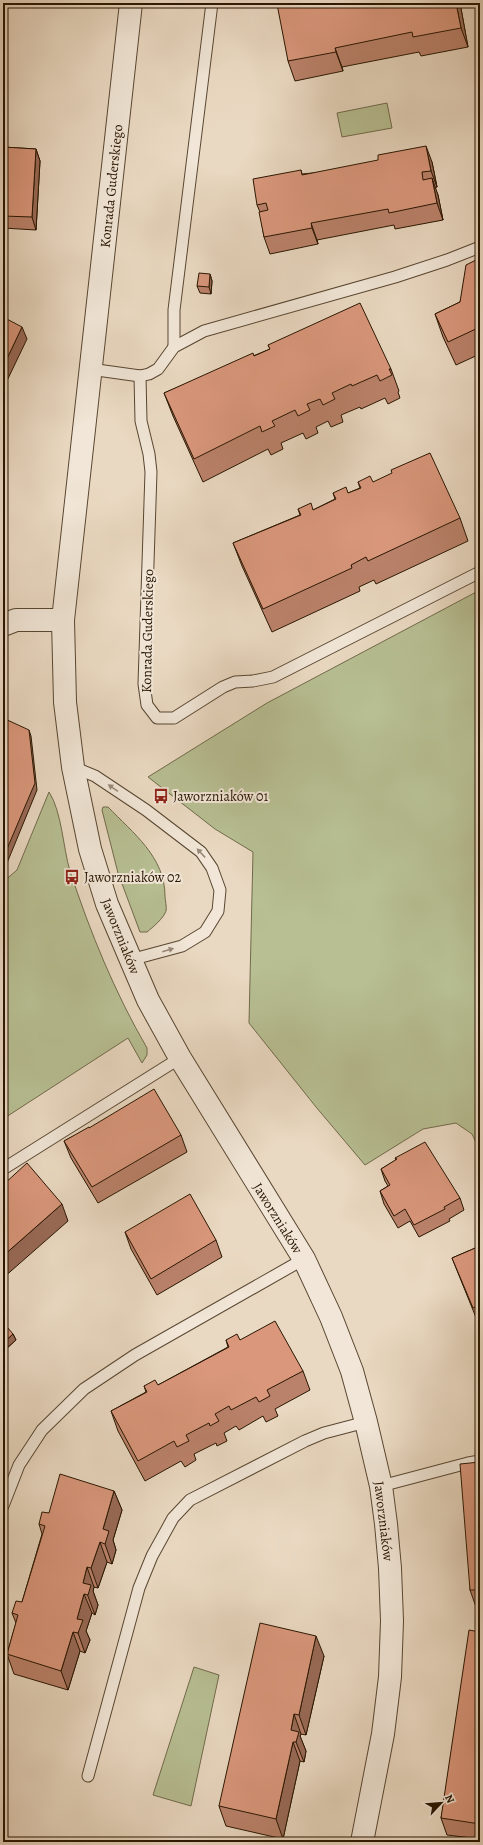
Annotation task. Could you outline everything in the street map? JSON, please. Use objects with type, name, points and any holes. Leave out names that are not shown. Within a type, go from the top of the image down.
[{"type":"street","name":"Konrada Guderskiego","points":[[63,620],[132,3]]},
{"type":"street","points":[[3,625],[16,620],[63,620]]},
{"type":"street","name":"Jaworzniaków","points":[[63,620],[65,702],[74,767],[90,849],[107,904],[148,1000],[180,1058],[304,1259],[331,1317],[352,1371],[366,1422],[381,1486],[390,1568],[392,1621],[390,1677],[383,1734],[362,1842]]},
{"type":"lane","points":[[174,347],[174,310],[212,3]]},
{"type":"lane","points":[[90,369],[140,376],[149,374],[158,369],[174,347],[204,331],[395,277],[447,260],[480,247]]},
{"type":"lane","name":"Konrada Guderskiego","points":[[140,376],[141,420],[149,454],[151,472],[144,684],[147,705],[157,718],[174,718],[223,687],[235,682],[253,681],[273,677],[480,572]]},
{"type":"lane","points":[[74,767],[95,776],[146,810],[201,852],[212,868],[220,890],[218,911],[205,932],[182,946],[130,960]]},
{"type":"lane","points":[[3,1169],[180,1058]]},
{"type":"lane","points":[[3,1506],[19,1466],[42,1430],[84,1389],[134,1355],[304,1259]]},
{"type":"lane","points":[[88,1776],[139,1588],[152,1556],[173,1518],[190,1500],[305,1440],[366,1422]]},
{"type":"lane","points":[[381,1486],[480,1461]]},
{"type":"green space","points":[[387,103],[392,128],[342,137],[337,113]]},
{"type":"green space","points":[[480,590],[480,1151],[472,1134],[456,1123],[423,1129],[365,1165],[316,1107],[249,1023],[253,852],[215,829],[148,777],[267,703]]},
{"type":"green space","points":[[49,792],[60,820],[70,871],[86,917],[124,1006],[147,1048],[147,1055],[142,1063],[128,1038],[3,1119],[3,882],[17,870]]},
{"type":"green space","points":[[103,807],[108,807],[137,836],[154,858],[160,869],[164,882],[166,911],[160,920],[147,932],[140,932],[118,873],[102,810]]},
{"type":"green space","points":[[194,1667],[219,1675],[191,1806],[153,1795]]},
{"type":"building","points":[[456,3],[461,28],[413,37],[412,32],[335,48],[336,52],[288,61],[277,4]]},
{"type":"building","points":[[426,146],[431,171],[422,172],[423,180],[432,178],[437,203],[389,213],[388,209],[311,223],[312,228],[264,237],[259,212],[268,210],[266,203],[257,205],[253,179],[301,170],[302,175],[378,160],[378,155]]},
{"type":"building","points":[[3,147],[36,149],[32,217],[3,216]]},
{"type":"building","points":[[480,258],[480,327],[448,342],[435,314],[460,302],[466,265]]},
{"type":"building","points":[[199,273],[210,274],[209,287],[197,286]]},
{"type":"building","points":[[360,303],[391,369],[389,369],[392,375],[380,381],[377,375],[352,386],[351,384],[332,393],[335,399],[323,405],[320,399],[307,404],[310,410],[298,416],[295,410],[272,421],[275,426],[262,432],[260,426],[194,459],[164,393],[253,353],[254,356],[270,349],[268,345]]},
{"type":"building","points":[[3,317],[22,327],[3,367]]},
{"type":"building","points":[[430,453],[460,518],[368,561],[366,557],[351,565],[352,568],[263,609],[233,543],[301,515],[298,509],[311,503],[313,510],[336,499],[333,493],[346,487],[348,493],[361,488],[358,482],[370,476],[373,482],[392,473],[391,470]]},
{"type":"building","points":[[3,718],[29,730],[35,783],[3,857]]},
{"type":"building","points":[[154,1089],[181,1135],[92,1187],[64,1141],[89,1128]]},
{"type":"building","points":[[425,1142],[460,1198],[444,1207],[445,1209],[414,1225],[405,1209],[394,1216],[380,1191],[390,1185],[381,1169],[397,1159],[395,1158]]},
{"type":"building","points":[[27,1163],[62,1204],[3,1256],[3,1185]]},
{"type":"building","points":[[190,1194],[216,1240],[151,1279],[125,1232]]},
{"type":"building","points":[[480,1246],[480,1305],[473,1308],[452,1258]]},
{"type":"building","points":[[275,1321],[303,1371],[267,1390],[270,1396],[259,1402],[256,1397],[231,1410],[229,1406],[215,1414],[219,1421],[210,1426],[209,1423],[186,1435],[189,1441],[177,1447],[174,1441],[138,1461],[111,1411],[147,1392],[144,1386],[155,1380],[158,1385],[229,1347],[226,1340],[237,1334],[240,1340]]},
{"type":"building","points":[[7,1327],[13,1334],[4,1342],[3,1331]]},
{"type":"building","points":[[480,1462],[480,1590],[470,1590],[460,1464]]},
{"type":"building","points":[[60,1474],[114,1491],[103,1529],[109,1531],[105,1544],[100,1542],[91,1568],[87,1567],[83,1583],[91,1585],[88,1595],[84,1594],[77,1619],[83,1620],[78,1633],[73,1632],[61,1671],[7,1654],[18,1615],[12,1613],[16,1601],[22,1602],[45,1526],[39,1524],[42,1512],[49,1513]]},
{"type":"building","points":[[260,1623],[316,1636],[299,1715],[294,1714],[291,1730],[299,1732],[296,1742],[293,1742],[276,1819],[219,1806]]},
{"type":"building","points":[[469,1630],[480,1632],[480,1824],[441,1818]]},
{"type":"place","name":"Jaworzniaków 01","points":[[161,796]]},
{"type":"place","name":"Jaworzniaków 02","points":[[72,877]]}]
